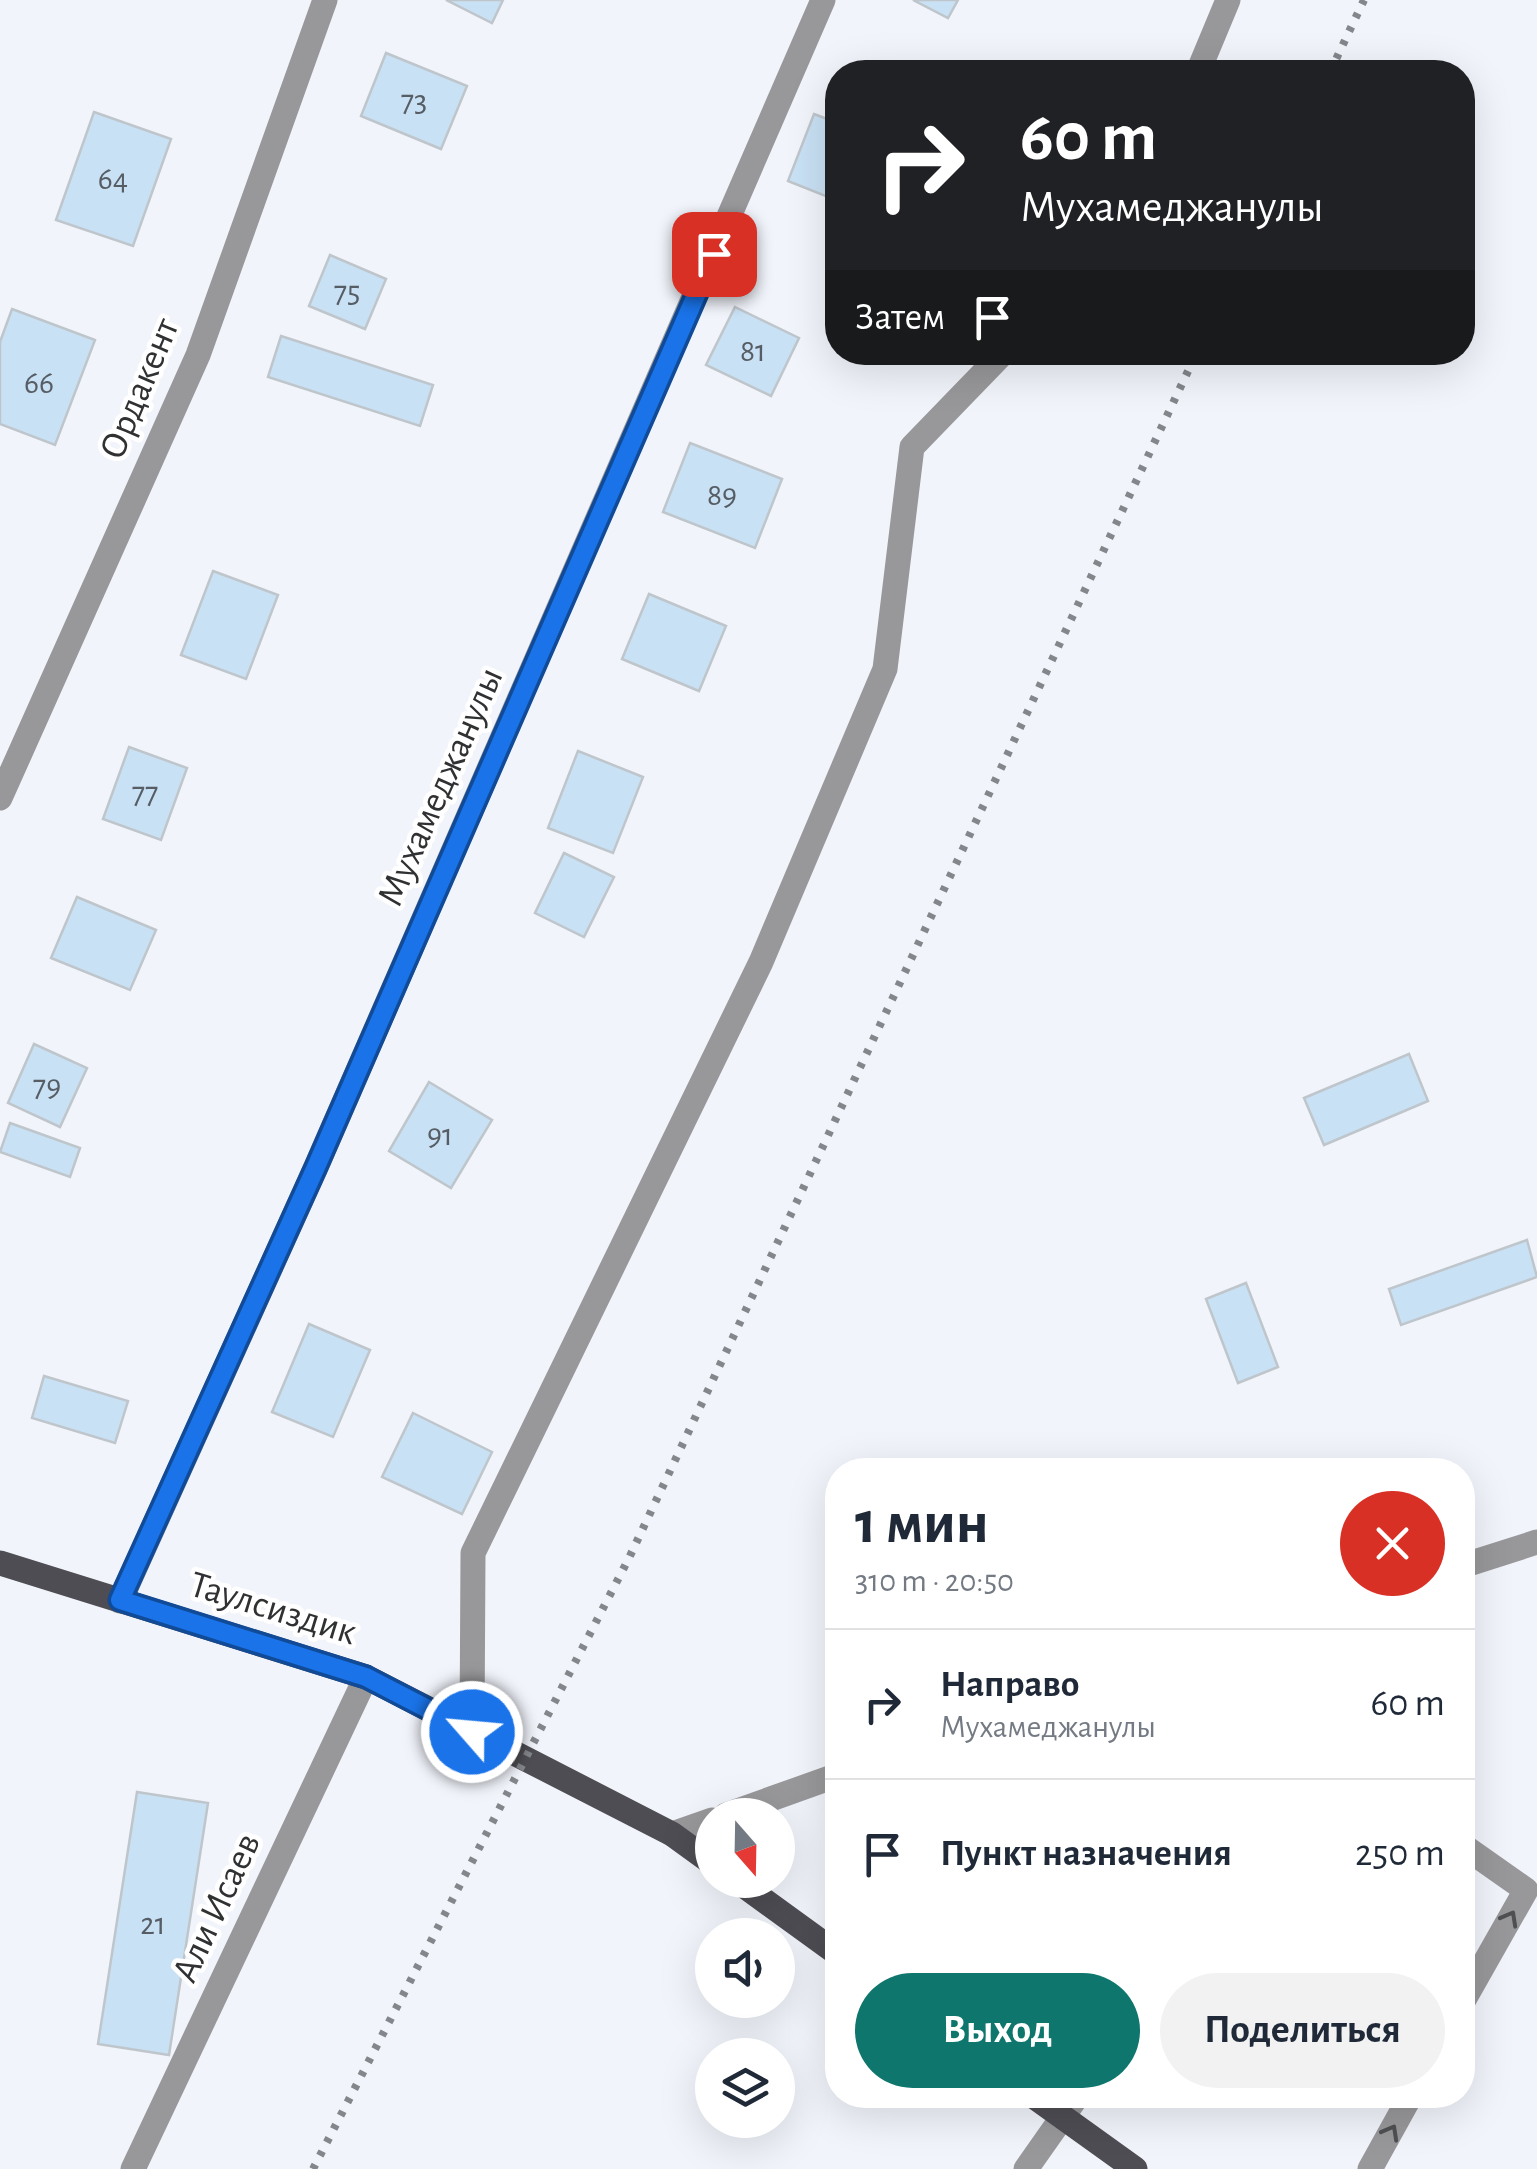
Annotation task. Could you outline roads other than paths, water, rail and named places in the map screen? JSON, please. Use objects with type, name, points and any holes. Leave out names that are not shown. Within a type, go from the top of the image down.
[{"type":"main road","name":"Таулсиздик","points":[[0,1563],[366,1677],[672,1834],[695,1851]]},
{"type":"main road","points":[[761,1898],[825,1945]]},
{"type":"main road","points":[[1051,2108],[1135,2169]]},
{"type":"street","name":"Ордакент","points":[[0,798],[198,355],[325,0]]},
{"type":"street","name":"Мухамеджанулы","points":[[120,1600],[316,1167],[823,0]]},
{"type":"street","points":[[1203,60],[1228,0]]},
{"type":"street","points":[[472,1732],[473,1552],[761,962],[885,669],[912,446],[991,365]]},
{"type":"street","points":[[1475,1562],[1537,1542]]},
{"type":"street","name":"Али Исаев","points":[[133,2169],[366,1677]]},
{"type":"street","points":[[774,1798],[825,1780]]},
{"type":"street","points":[[672,1834],[695,1826]]},
{"type":"street","points":[[1475,1854],[1526,1890],[1475,1980]]},
{"type":"street","points":[[1026,2169],[1068,2108]]},
{"type":"street","points":[[1370,2169],[1405,2108]]},
{"type":"railway","points":[[1336,60],[1364,0]]},
{"type":"railway","points":[[313,2169],[629,1558],[1191,365]]}]
